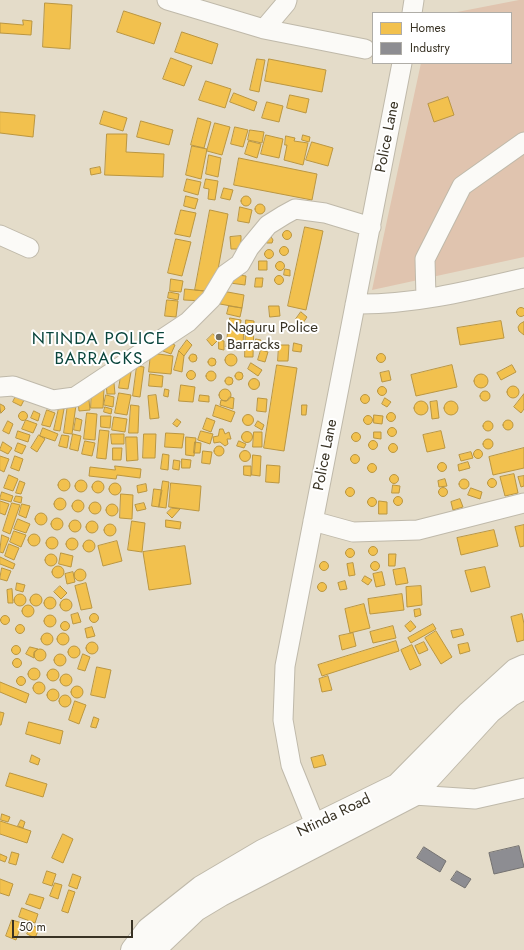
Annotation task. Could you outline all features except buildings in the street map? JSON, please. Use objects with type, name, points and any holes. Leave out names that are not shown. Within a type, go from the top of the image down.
[{"type":"main road","name":"Ntinda Road","points":[[154,950],[196,910],[284,862],[319,834],[397,785],[469,712],[515,670],[524,666]]},
{"type":"main road","name":"Ntinda Road","points":[[132,950],[148,929],[201,887],[262,851],[319,834],[414,795],[490,712],[511,695],[524,688]]},
{"type":"street","points":[[167,0],[264,29],[365,49]]},
{"type":"street","points":[[264,29],[286,4],[287,0]]},
{"type":"street","points":[[412,12],[414,0]]},
{"type":"street","name":"Police Lane","points":[[319,834],[291,765],[283,720],[285,666],[402,64]]},
{"type":"street","points":[[426,298],[425,259],[462,186],[524,142]]},
{"type":"street","points":[[0,387],[13,386],[53,400],[75,397],[188,322],[211,299],[226,274],[240,264],[250,248],[268,225],[295,209],[325,213],[371,227]]},
{"type":"street","points":[[0,235],[29,248]]},
{"type":"street","points":[[355,304],[374,304],[426,298],[524,278]]},
{"type":"street","points":[[314,521],[353,532],[418,530],[524,503]]},
{"type":"street","points":[[414,795],[475,799],[524,788]]},
{"type":"shaded area","points":[[524,0],[524,257],[372,290],[421,64],[512,64],[512,12],[457,12]]},
{"type":"place","name":"Naguru Police Barracks","points":[[219,337]]},
{"type":"district","name":"NTINDA POLICE BARRACKS","points":[[99,350]]}]
